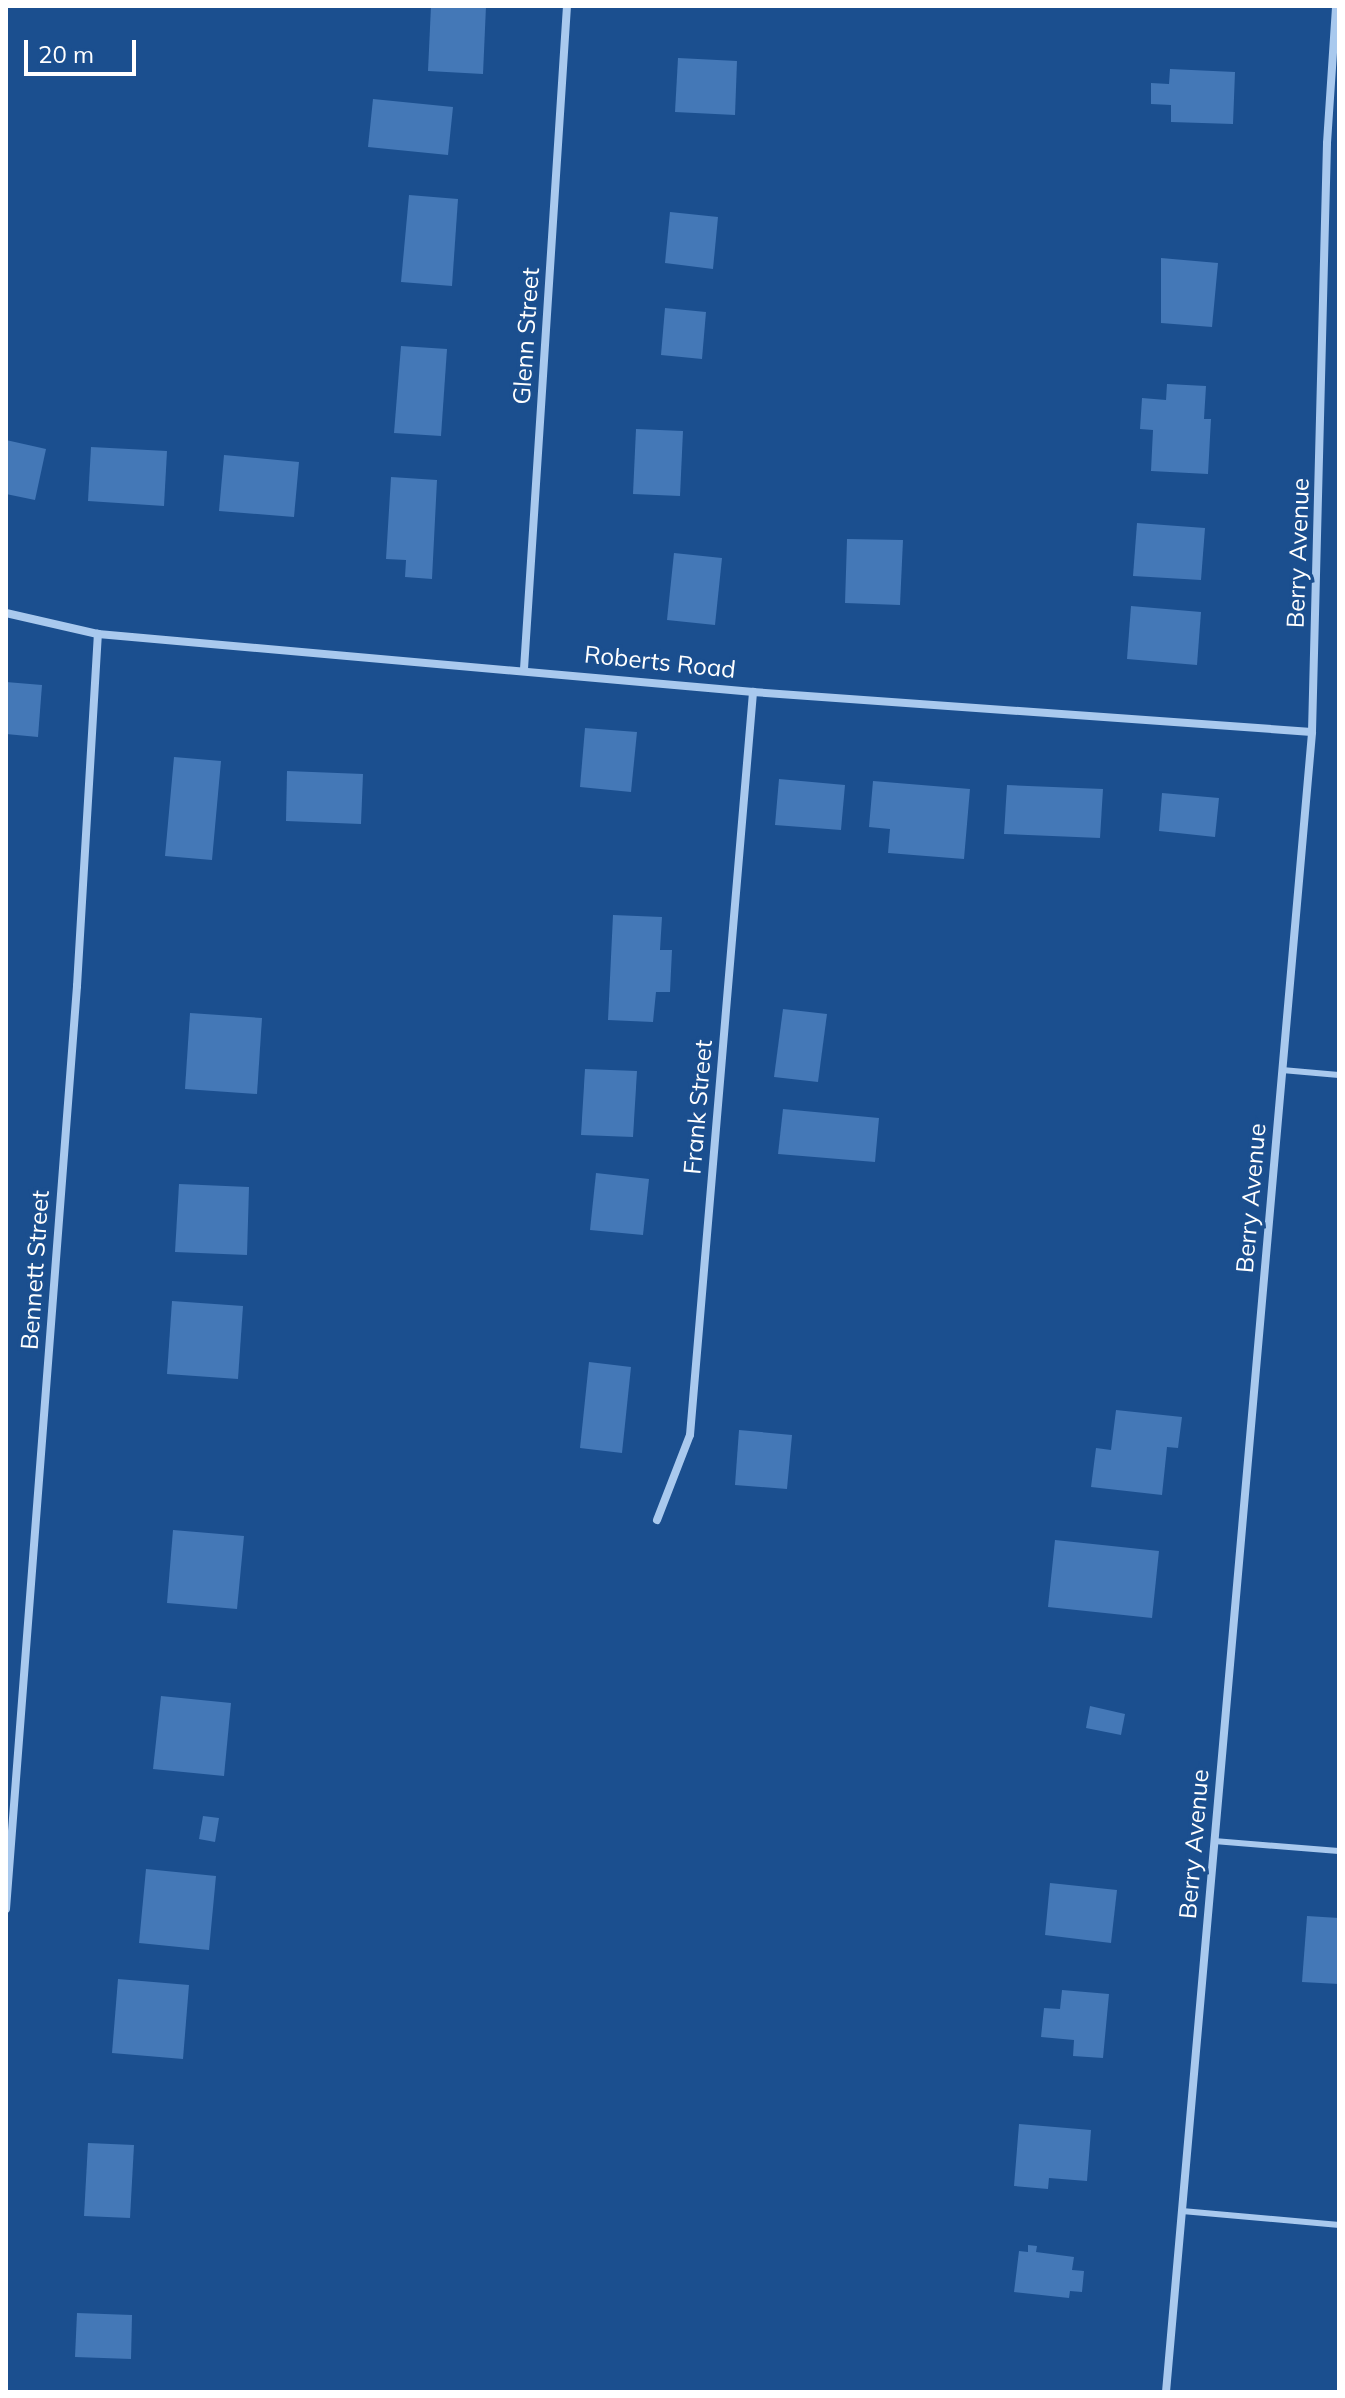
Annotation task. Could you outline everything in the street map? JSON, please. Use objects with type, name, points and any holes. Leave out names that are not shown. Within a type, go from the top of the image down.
[{"type":"street","name":"Glenn Street","points":[[524,669],[567,6]]},
{"type":"street","name":"Berry Avenue","points":[[1166,2392],[1312,732],[1327,143],[1336,6]]},
{"type":"street","name":"Roberts Road","points":[[6,613],[98,634],[524,669],[753,692],[1312,732]]},
{"type":"street","name":"Bennett Street","points":[[6,1909],[77,986],[98,634]]},
{"type":"street","name":"Frank Street","points":[[657,1520],[690,1435],[753,692]]},
{"type":"lane","points":[[1282,1070],[1339,1075]]},
{"type":"lane","points":[[1214,1841],[1339,1851]]},
{"type":"lane","points":[[1182,2211],[1339,2225]]},
{"type":"building","points":[[431,6],[486,6],[483,74],[428,71]]},
{"type":"building","points":[[678,58],[737,61],[735,115],[675,112]]},
{"type":"building","points":[[1170,69],[1235,72],[1233,124],[1171,122],[1171,105],[1151,104],[1151,83],[1169,84]]},
{"type":"building","points":[[373,99],[453,107],[448,155],[368,147]]},
{"type":"building","points":[[409,195],[458,199],[452,286],[401,282]]},
{"type":"building","points":[[670,212],[718,217],[713,269],[665,263]]},
{"type":"building","points":[[1161,258],[1218,263],[1212,327],[1161,323]]},
{"type":"building","points":[[665,308],[706,312],[702,359],[661,355]]},
{"type":"building","points":[[401,346],[447,349],[441,436],[394,433]]},
{"type":"building","points":[[1167,384],[1206,386],[1204,419],[1211,419],[1208,474],[1151,471],[1153,430],[1140,429],[1142,398],[1166,400]]},
{"type":"building","points":[[636,429],[683,431],[680,496],[633,494]]},
{"type":"building","points":[[6,440],[46,449],[35,500],[6,494]]},
{"type":"building","points":[[91,447],[167,451],[164,506],[88,501]]},
{"type":"building","points":[[224,455],[299,462],[294,517],[219,511]]},
{"type":"building","points":[[391,477],[437,480],[432,579],[405,577],[406,560],[386,559]]},
{"type":"building","points":[[1137,523],[1205,528],[1201,580],[1133,576]]},
{"type":"building","points":[[847,539],[903,540],[900,605],[845,603]]},
{"type":"building","points":[[674,553],[722,558],[715,625],[667,620]]},
{"type":"building","points":[[1131,606],[1201,612],[1197,665],[1127,659]]},
{"type":"building","points":[[6,682],[42,685],[38,737],[6,734]]},
{"type":"building","points":[[585,728],[637,732],[631,792],[580,787]]},
{"type":"building","points":[[174,757],[221,761],[212,860],[165,856]]},
{"type":"building","points":[[287,771],[363,774],[361,824],[286,821]]},
{"type":"building","points":[[779,779],[845,785],[841,830],[775,825]]},
{"type":"building","points":[[873,781],[970,789],[964,859],[888,853],[890,829],[869,827]]},
{"type":"building","points":[[1007,785],[1103,789],[1100,838],[1004,834]]},
{"type":"building","points":[[1162,793],[1219,798],[1215,837],[1159,831]]},
{"type":"building","points":[[613,915],[662,917],[660,950],[672,950],[670,992],[656,992],[653,1022],[608,1020]]},
{"type":"building","points":[[783,1009],[827,1014],[818,1082],[774,1077]]},
{"type":"building","points":[[190,1013],[262,1018],[257,1094],[185,1089]]},
{"type":"building","points":[[585,1069],[637,1071],[633,1137],[581,1135]]},
{"type":"building","points":[[783,1109],[879,1118],[875,1162],[778,1154]]},
{"type":"building","points":[[596,1173],[649,1179],[643,1235],[590,1230]]},
{"type":"building","points":[[179,1184],[249,1187],[247,1255],[175,1252]]},
{"type":"building","points":[[172,1301],[243,1306],[238,1379],[167,1374]]},
{"type":"building","points":[[589,1362],[631,1367],[622,1453],[580,1448]]},
{"type":"building","points":[[1116,1410],[1182,1417],[1178,1448],[1167,1447],[1162,1495],[1091,1487],[1096,1448],[1111,1450]]},
{"type":"building","points":[[739,1430],[792,1435],[787,1489],[735,1485]]},
{"type":"building","points":[[173,1530],[244,1536],[237,1609],[167,1603]]},
{"type":"building","points":[[1055,1540],[1159,1551],[1152,1618],[1048,1607]]},
{"type":"building","points":[[161,1696],[231,1703],[224,1776],[153,1769]]},
{"type":"building","points":[[1090,1706],[1125,1714],[1121,1735],[1086,1728]]},
{"type":"building","points":[[203,1816],[219,1818],[215,1842],[199,1839]]},
{"type":"building","points":[[146,1869],[216,1876],[209,1950],[139,1943]]},
{"type":"building","points":[[1050,1883],[1117,1890],[1111,1943],[1045,1935]]},
{"type":"building","points":[[1307,1916],[1339,1918],[1339,1984],[1302,1982]]},
{"type":"building","points":[[118,1979],[189,1985],[183,2059],[112,2053]]},
{"type":"building","points":[[1062,1990],[1109,1994],[1103,2058],[1073,2056],[1074,2040],[1041,2037],[1044,2008],[1060,2009]]},
{"type":"building","points":[[1019,2124],[1091,2130],[1087,2181],[1049,2178],[1048,2189],[1014,2186]]},
{"type":"building","points":[[88,2143],[134,2145],[130,2218],[84,2216]]},
{"type":"building","points":[[1028,2245],[1037,2246],[1036,2252],[1074,2257],[1072,2270],[1084,2271],[1082,2292],[1070,2291],[1069,2298],[1014,2292],[1019,2251],[1028,2252]]},
{"type":"building","points":[[77,2313],[132,2315],[131,2359],[75,2357]]}]
